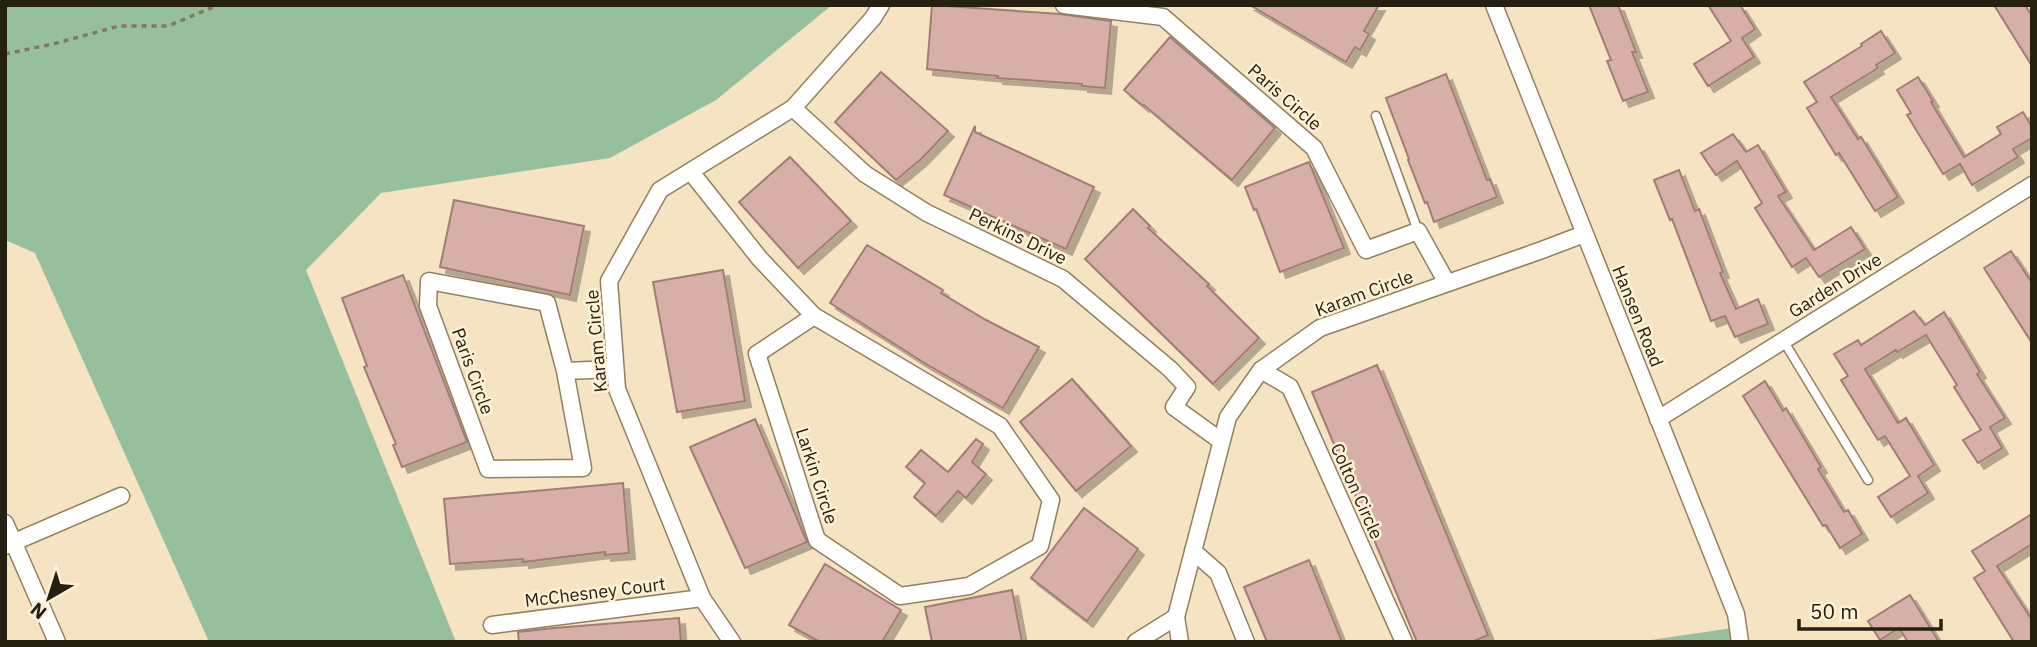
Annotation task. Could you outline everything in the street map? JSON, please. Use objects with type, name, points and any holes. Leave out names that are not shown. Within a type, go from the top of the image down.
[{"type":"street","name":"Karam Circle","points":[[732,642],[702,598],[617,389],[609,281],[660,190],[793,108],[873,18],[881,5]]},
{"type":"street","name":"Paris Circle","points":[[1064,5],[1163,18],[1314,148],[1366,250],[1418,231]]},
{"type":"street","name":"Hansen Road","points":[[1494,5],[1736,614],[1740,642]]},
{"type":"street","name":"Perkins Drive","points":[[793,108],[864,174],[927,213],[1063,279],[1170,369],[1187,387],[1174,407],[1222,440]]},
{"type":"street","name":"Larkin Circle","points":[[691,172],[760,259],[814,316],[1000,426],[1051,500],[1040,546],[969,586],[900,596],[817,540],[757,354],[814,316]]},
{"type":"street","name":"Garden Drive","points":[[1658,419],[2032,185]]},
{"type":"street","points":[[1418,231],[1447,283]]},
{"type":"street","name":"Karam Circle","points":[[1176,617],[1228,416],[1261,370],[1320,327],[1584,234]]},
{"type":"street","name":"Paris Circle","points":[[429,281],[547,303],[565,371],[583,468],[488,469],[428,306],[429,281]]},
{"type":"street","points":[[565,371],[615,369]]},
{"type":"street","name":"Colton Circle","points":[[1261,370],[1290,387],[1404,642]]},
{"type":"street","points":[[10,544],[121,496]]},
{"type":"street","points":[[5,523],[10,544],[57,642]]},
{"type":"street","points":[[1193,551],[1218,573],[1246,642]]},
{"type":"street","name":"McChesney Court","points":[[492,625],[702,598]]},
{"type":"street","points":[[1136,642],[1176,617],[1180,642]]},
{"type":"lane","points":[[1376,116],[1418,231]]},
{"type":"lane","points":[[1783,341],[1868,480]]},
{"type":"path","points":[[5,54],[119,26],[168,26],[218,5]]},
{"type":"green space","points":[[5,5],[832,5],[716,100],[610,158],[381,193],[306,270],[456,642],[209,642],[35,253],[5,240]]},
{"type":"green space","points":[[1739,627],[1743,642],[1643,642],[1644,641]]},
{"type":"building","points":[[932,5],[1060,14],[1111,21],[1105,88],[927,69]]},
{"type":"building","points":[[1250,5],[1379,5],[1364,31],[1369,34],[1360,50],[1355,47],[1346,62]]},
{"type":"building","points":[[1589,5],[1618,5],[1648,92],[1623,101],[1607,61],[1611,60]]},
{"type":"building","points":[[1708,5],[1740,5],[1755,29],[1742,38],[1754,57],[1708,86],[1694,64],[1731,41]]},
{"type":"building","points":[[1994,5],[2025,5],[2032,16],[2032,66]]},
{"type":"building","points":[[1881,31],[1895,53],[1876,65],[1878,68],[1831,97],[1858,139],[1861,137],[1898,197],[1875,211],[1807,108],[1817,102],[1804,82]]},
{"type":"building","points":[[1170,37],[1275,128],[1232,180],[1124,90]]},
{"type":"building","points":[[881,72],[948,131],[896,180],[835,122]]},
{"type":"building","points":[[1446,74],[1487,180],[1490,179],[1497,197],[1434,222],[1386,98]]},
{"type":"building","points":[[1918,77],[1964,157],[2001,134],[1997,127],[2023,112],[2032,127],[2032,138],[2013,149],[2018,157],[1972,185],[1960,164],[1943,174],[1907,115],[1911,113],[1897,90]]},
{"type":"building","points":[[975,126],[975,132],[1094,187],[1066,249],[944,195]]},
{"type":"building","points":[[1733,134],[1746,152],[1758,145],[1786,192],[1778,196],[1814,250],[1851,227],[1865,249],[1819,277],[1806,258],[1792,267],[1755,208],[1762,203],[1737,161],[1716,175],[1701,153]]},
{"type":"building","points":[[790,157],[851,221],[798,268],[739,202]]},
{"type":"building","points":[[1309,162],[1344,248],[1280,272],[1245,187]]},
{"type":"building","points":[[1679,170],[1695,211],[1699,209],[1723,272],[1720,273],[1736,309],[1758,299],[1768,324],[1735,337],[1725,316],[1711,321],[1654,180]]},
{"type":"building","points":[[454,200],[584,226],[570,295],[440,267]]},
{"type":"building","points":[[1133,209],[1150,226],[1148,228],[1209,284],[1207,286],[1259,338],[1213,384],[1085,259]]},
{"type":"building","points":[[867,245],[943,290],[941,293],[986,320],[1039,347],[1003,408],[926,364],[830,303]]},
{"type":"building","points":[[2011,251],[2032,283],[2032,343],[1984,268]]},
{"type":"building","points":[[723,270],[745,401],[677,412],[653,282]]},
{"type":"building","points":[[403,275],[467,442],[402,467],[393,445],[396,444],[364,367],[367,366],[342,298]]},
{"type":"building","points":[[1914,311],[1925,325],[1944,312],[1980,372],[1977,374],[2005,418],[1990,427],[2002,448],[1978,463],[1963,440],[1981,430],[1926,335],[1865,369],[1898,423],[1906,418],[1934,465],[1918,476],[1928,493],[1891,517],[1878,497],[1910,476],[1885,436],[1878,440],[1841,380],[1848,376],[1834,354],[1858,340],[1861,345]]},
{"type":"building","points":[[1377,365],[1488,635],[1472,642],[1417,642],[1312,392]]},
{"type":"building","points":[[1072,379],[1131,446],[1076,491],[1020,422]]},
{"type":"building","points":[[1765,381],[1783,411],[1786,408],[1844,512],[1848,510],[1862,534],[1840,548],[1826,525],[1823,526],[1743,396]]},
{"type":"building","points":[[755,419],[807,542],[745,568],[690,447]]},
{"type":"building","points":[[976,439],[983,444],[972,462],[986,474],[966,498],[958,491],[936,516],[914,497],[925,483],[906,467],[921,450],[948,472]]},
{"type":"building","points":[[623,483],[629,553],[605,555],[605,552],[523,562],[523,559],[450,564],[444,499]]},
{"type":"building","points":[[1084,508],[1138,549],[1087,621],[1031,578]]},
{"type":"building","points":[[2032,514],[2032,544],[1997,566],[2032,620],[2032,642],[2014,642],[1974,578],[1985,571],[1972,551]]},
{"type":"building","points":[[1309,560],[1342,642],[1267,642],[1244,587]]},
{"type":"building","points":[[825,564],[901,610],[882,642],[820,642],[789,625]]},
{"type":"building","points":[[1012,590],[1022,642],[932,642],[925,607]]},
{"type":"building","points":[[1910,595],[1939,642],[1908,642],[1899,628],[1880,640],[1868,621]]},
{"type":"building","points":[[679,618],[681,642],[519,642],[518,632]]}]
